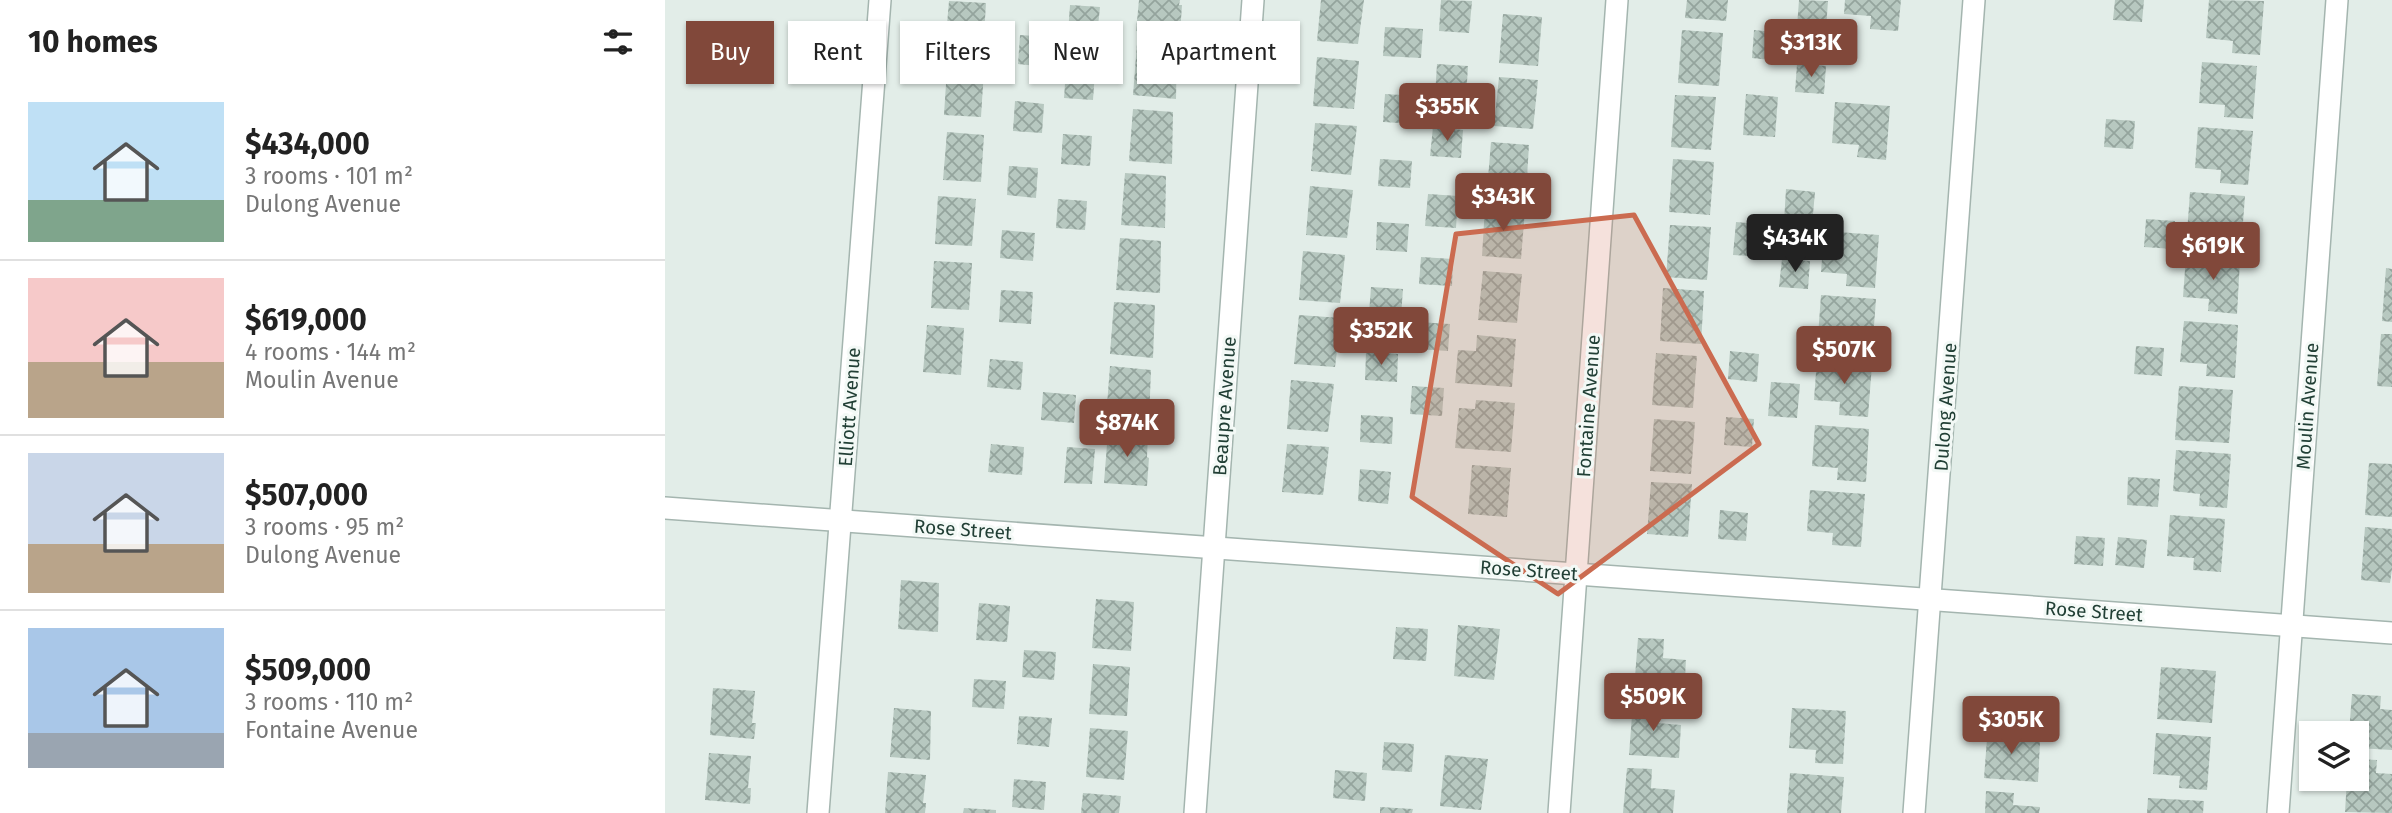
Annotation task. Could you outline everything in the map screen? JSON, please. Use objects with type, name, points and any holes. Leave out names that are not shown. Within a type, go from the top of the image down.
[{"type":"street","name":"Elliott Avenue","points":[[818,813],[880,0]]},
{"type":"street","name":"Beaupre Avenue","points":[[1195,813],[1253,0]]},
{"type":"street","name":"Fontaine Avenue","points":[[1559,813],[1617,0]]},
{"type":"street","name":"Dulong Avenue","points":[[1914,813],[1974,0]]},
{"type":"street","name":"Moulin Avenue","points":[[2278,813],[2337,0]]},
{"type":"street","name":"Rose Street","points":[[665,508],[2392,633]]},
{"type":"highlighted area","points":[[1634,215],[1759,444],[1558,594],[1412,497],[1456,234]]},
{"type":"building","points":[[1139,0],[1180,0],[1181,21],[1137,21],[1136,31]]},
{"type":"building","points":[[1321,0],[1364,0],[1358,44],[1317,41]]},
{"type":"building","points":[[1441,0],[1472,1],[1469,33],[1439,31]]},
{"type":"building","points":[[1687,0],[1728,0],[1726,21],[1685,18]]},
{"type":"building","points":[[1799,0],[1828,1],[1826,29],[1797,27]]},
{"type":"building","points":[[1845,0],[1901,0],[1898,31],[1870,29],[1871,16],[1844,14]]},
{"type":"building","points":[[2115,0],[2144,0],[2142,22],[2113,20]]},
{"type":"building","points":[[2209,0],[2264,1],[2260,55],[2232,53],[2233,41],[2206,38]]},
{"type":"building","points":[[949,1],[986,3],[985,21],[947,21]]},
{"type":"building","points":[[1070,5],[1100,7],[1099,21],[1069,21]]},
{"type":"building","points":[[1503,14],[1542,17],[1538,66],[1499,63]]},
{"type":"building","points":[[1385,27],[1423,29],[1421,58],[1383,56]]},
{"type":"building","points":[[1682,30],[1723,33],[1719,86],[1678,83]]},
{"type":"building","points":[[1754,30],[1783,33],[1781,61],[1752,58]]},
{"type":"building","points":[[1020,35],[1029,36],[1029,65],[1018,64]]},
{"type":"building","points":[[1137,44],[1137,84],[1176,84],[1176,99],[1133,95]]},
{"type":"building","points":[[1317,57],[1359,61],[1354,109],[1313,106]]},
{"type":"building","points":[[2202,62],[2257,66],[2253,119],[2224,117],[2225,105],[2199,103]]},
{"type":"building","points":[[1437,64],[1468,66],[1466,98],[1435,96]]},
{"type":"building","points":[[1797,64],[1826,66],[1824,94],[1795,92]]},
{"type":"building","points":[[1499,77],[1538,80],[1533,129],[1494,126]]},
{"type":"building","points":[[946,84],[983,84],[981,117],[944,115]]},
{"type":"building","points":[[1065,84],[1094,84],[1093,100],[1064,98]]},
{"type":"building","points":[[1385,94],[1418,96],[1416,124],[1383,122]]},
{"type":"building","points":[[1746,94],[1778,97],[1775,137],[1743,135]]},
{"type":"building","points":[[1675,95],[1716,97],[1711,150],[1671,147]]},
{"type":"building","points":[[1015,101],[1044,104],[1042,133],[1013,131]]},
{"type":"building","points":[[1835,102],[1890,106],[1886,160],[1857,157],[1859,145],[1832,143]]},
{"type":"building","points":[[1133,109],[1173,112],[1172,164],[1129,161]]},
{"type":"building","points":[[2106,119],[2135,121],[2133,149],[2104,147]]},
{"type":"building","points":[[1315,123],[1357,126],[1351,175],[1311,171]]},
{"type":"building","points":[[1433,127],[1463,130],[1461,158],[1430,156]]},
{"type":"building","points":[[2198,127],[2253,131],[2248,185],[2220,183],[2221,170],[2195,168]]},
{"type":"building","points":[[947,132],[984,135],[981,182],[943,180]]},
{"type":"building","points":[[1063,134],[1092,136],[1090,166],[1061,164]]},
{"type":"building","points":[[1491,142],[1529,145],[1526,194],[1487,191]]},
{"type":"building","points":[[1380,159],[1412,161],[1410,188],[1378,186]]},
{"type":"building","points":[[1673,159],[1714,162],[1710,215],[1669,212]]},
{"type":"building","points":[[1009,166],[1038,168],[1036,198],[1007,195]]},
{"type":"building","points":[[1125,173],[1166,176],[1165,228],[1121,225]]},
{"type":"building","points":[[1310,186],[1353,190],[1347,238],[1306,235]]},
{"type":"building","points":[[1786,189],[1815,192],[1812,225],[1784,222]]},
{"type":"building","points":[[2190,192],[2245,196],[2241,249],[2212,247],[2213,235],[2187,233]]},
{"type":"building","points":[[1428,194],[1458,196],[1456,228],[1425,226]]},
{"type":"building","points":[[938,196],[976,199],[972,246],[935,244]]},
{"type":"building","points":[[1058,199],[1087,201],[1085,230],[1056,228]]},
{"type":"building","points":[[1485,207],[1525,210],[1521,259],[1482,256]]},
{"type":"building","points":[[2146,219],[2175,221],[2173,249],[2144,247]]},
{"type":"building","points":[[1377,222],[1409,224],[1407,252],[1376,250]]},
{"type":"building","points":[[1736,222],[1769,225],[1766,257],[1733,255]]},
{"type":"building","points":[[1670,225],[1711,227],[1707,280],[1666,277]]},
{"type":"building","points":[[1002,230],[1035,233],[1033,261],[1000,258]]},
{"type":"building","points":[[1824,231],[1879,235],[1875,288],[1846,286],[1847,274],[1821,272]]},
{"type":"building","points":[[1120,238],[1161,241],[1160,293],[1116,290]]},
{"type":"building","points":[[1303,251],[1345,255],[1340,303],[1299,300]]},
{"type":"building","points":[[2186,256],[2240,260],[2237,314],[2208,311],[2209,299],[2183,297]]},
{"type":"building","points":[[1421,257],[1453,259],[1452,286],[1419,284]]},
{"type":"building","points":[[1782,259],[1810,261],[1808,289],[1779,287]]},
{"type":"building","points":[[934,261],[972,263],[969,310],[931,308]]},
{"type":"building","points":[[2386,268],[2392,269],[2392,322],[2382,321]]},
{"type":"building","points":[[1483,271],[1522,274],[1517,323],[1478,320]]},
{"type":"building","points":[[1371,287],[1403,289],[1401,316],[1369,314]]},
{"type":"building","points":[[1663,288],[1704,291],[1701,344],[1660,341]]},
{"type":"building","points":[[1001,290],[1033,292],[1031,324],[999,322]]},
{"type":"building","points":[[1821,295],[1876,299],[1872,352],[1844,350],[1844,338],[1818,336]]},
{"type":"building","points":[[1114,302],[1155,305],[1153,358],[1110,354]]},
{"type":"building","points":[[1299,315],[1341,318],[1335,367],[1294,364]]},
{"type":"building","points":[[2184,321],[2238,325],[2235,378],[2206,376],[2207,364],[2180,362]]},
{"type":"building","points":[[1418,322],[1450,324],[1448,351],[1416,349]]},
{"type":"building","points":[[927,325],[964,328],[961,375],[923,372]]},
{"type":"building","points":[[2381,334],[2392,334],[2392,387],[2377,386]]},
{"type":"building","points":[[1477,335],[1516,339],[1512,387],[1455,383],[1458,350],[1476,351]]},
{"type":"building","points":[[2136,346],[2164,348],[2162,376],[2134,374]]},
{"type":"building","points":[[1730,351],[1759,354],[1757,382],[1728,379]]},
{"type":"building","points":[[1366,352],[1398,354],[1397,382],[1365,380]]},
{"type":"building","points":[[1656,353],[1697,356],[1693,408],[1652,405]]},
{"type":"building","points":[[990,359],[1023,362],[1021,390],[987,387]]},
{"type":"building","points":[[1817,359],[1872,364],[1868,417],[1839,415],[1840,402],[1814,400]]},
{"type":"building","points":[[1110,366],[1151,370],[1149,421],[1106,418]]},
{"type":"building","points":[[1291,380],[1334,384],[1328,432],[1287,429]]},
{"type":"building","points":[[1771,382],[1800,384],[1797,418],[1768,416]]},
{"type":"building","points":[[1412,386],[1444,388],[1442,416],[1410,414]]},
{"type":"building","points":[[2179,386],[2233,390],[2229,443],[2175,440]]},
{"type":"building","points":[[1043,392],[1076,395],[1074,423],[1041,420]]},
{"type":"building","points":[[1476,400],[1515,403],[1511,452],[1455,448],[1459,408],[1475,409]]},
{"type":"building","points":[[1361,415],[1393,417],[1392,444],[1360,442]]},
{"type":"building","points":[[1726,417],[1754,419],[1752,447],[1724,445]]},
{"type":"building","points":[[1654,419],[1695,422],[1691,474],[1650,471]]},
{"type":"building","points":[[1815,425],[1869,429],[1866,482],[1837,480],[1838,468],[1812,466]]},
{"type":"building","points":[[1108,431],[1148,434],[1147,486],[1104,483]]},
{"type":"building","points":[[991,444],[1024,447],[1022,475],[988,472]]},
{"type":"building","points":[[1287,444],[1329,447],[1323,495],[1282,492]]},
{"type":"building","points":[[1067,447],[1095,449],[1092,484],[1064,483]]},
{"type":"building","points":[[2176,450],[2231,454],[2227,508],[2199,506],[2200,494],[2173,491]]},
{"type":"building","points":[[2369,463],[2392,464],[2392,517],[2365,515]]},
{"type":"building","points":[[1472,465],[1511,468],[1507,517],[1468,514]]},
{"type":"building","points":[[1360,469],[1391,472],[1388,504],[1358,501]]},
{"type":"building","points":[[2128,477],[2160,479],[2158,507],[2127,505]]},
{"type":"building","points":[[1651,482],[1692,484],[1688,537],[1647,534]]},
{"type":"building","points":[[1810,490],[1865,494],[1861,547],[1832,545],[1833,533],[1807,531]]},
{"type":"building","points":[[1720,510],[1748,513],[1746,541],[1718,539]]},
{"type":"building","points":[[2170,515],[2225,519],[2221,572],[2193,570],[2194,558],[2167,556]]},
{"type":"building","points":[[2365,527],[2392,529],[2390,583],[2361,580]]},
{"type":"building","points":[[2076,536],[2105,538],[2103,566],[2074,564]]},
{"type":"building","points":[[2118,537],[2147,540],[2144,568],[2115,565]]},
{"type":"building","points":[[901,580],[939,583],[938,632],[898,629]]},
{"type":"building","points":[[1096,599],[1134,602],[1131,651],[1092,648]]},
{"type":"building","points":[[979,603],[1010,606],[1007,642],[976,640]]},
{"type":"building","points":[[1458,625],[1500,629],[1494,680],[1454,676]]},
{"type":"building","points":[[1396,627],[1428,629],[1426,661],[1393,659]]},
{"type":"building","points":[[1638,638],[1664,639],[1663,658],[1686,660],[1684,693],[1634,690]]},
{"type":"building","points":[[1024,650],[1056,652],[1054,680],[1022,677]]},
{"type":"building","points":[[1093,664],[1130,667],[1127,716],[1089,714]]},
{"type":"building","points":[[2161,667],[2216,671],[2212,723],[2157,719]]},
{"type":"building","points":[[974,679],[1006,681],[1004,709],[972,707]]},
{"type":"building","points":[[713,688],[755,691],[752,723],[756,723],[754,739],[710,735]]},
{"type":"building","points":[[2352,694],[2381,696],[2380,709],[2392,710],[2392,750],[2369,749],[2369,721],[2350,721]]},
{"type":"building","points":[[1633,702],[1659,704],[1658,723],[1681,725],[1679,758],[1629,755]]},
{"type":"building","points":[[894,708],[931,711],[930,760],[890,757]]},
{"type":"building","points":[[1792,708],[1846,711],[1843,764],[1815,763],[1816,750],[1789,748]]},
{"type":"building","points":[[1019,716],[1052,718],[1049,747],[1017,744]]},
{"type":"building","points":[[1988,726],[2015,728],[2014,740],[2040,742],[2038,782],[1984,778]]},
{"type":"building","points":[[1090,728],[1128,731],[1124,780],[1086,777]]},
{"type":"building","points":[[2156,733],[2211,737],[2207,790],[2179,788],[2180,776],[2153,774]]},
{"type":"building","points":[[1384,742],[1414,744],[1412,772],[1382,770]]},
{"type":"building","points":[[709,753],[751,756],[748,788],[751,788],[750,804],[705,800]]},
{"type":"building","points":[[1445,755],[1488,759],[1481,810],[1440,806]]},
{"type":"building","points":[[2369,760],[2377,760],[2376,773],[2392,774],[2392,813],[2345,812],[2346,791],[2369,791]]},
{"type":"building","points":[[1627,768],[1652,769],[1651,788],[1675,790],[1673,813],[1623,813]]},
{"type":"building","points":[[1335,770],[1367,773],[1365,801],[1333,798]]},
{"type":"building","points":[[888,772],[926,775],[923,803],[926,803],[925,813],[885,813]]},
{"type":"building","points":[[1790,773],[1844,777],[1841,813],[1787,813]]},
{"type":"building","points":[[1014,779],[1046,782],[1044,810],[1012,807]]},
{"type":"building","points":[[1986,791],[2014,793],[2013,805],[2040,807],[2039,813],[1985,813]]},
{"type":"building","points":[[1083,793],[1121,796],[1119,813],[1081,813]]},
{"type":"building","points":[[2148,798],[2204,801],[2203,813],[2147,813]]},
{"type":"building","points":[[1380,807],[1413,809],[1412,813],[1380,813]]},
{"type":"building","points":[[964,808],[996,810],[996,813],[963,813]]}]
